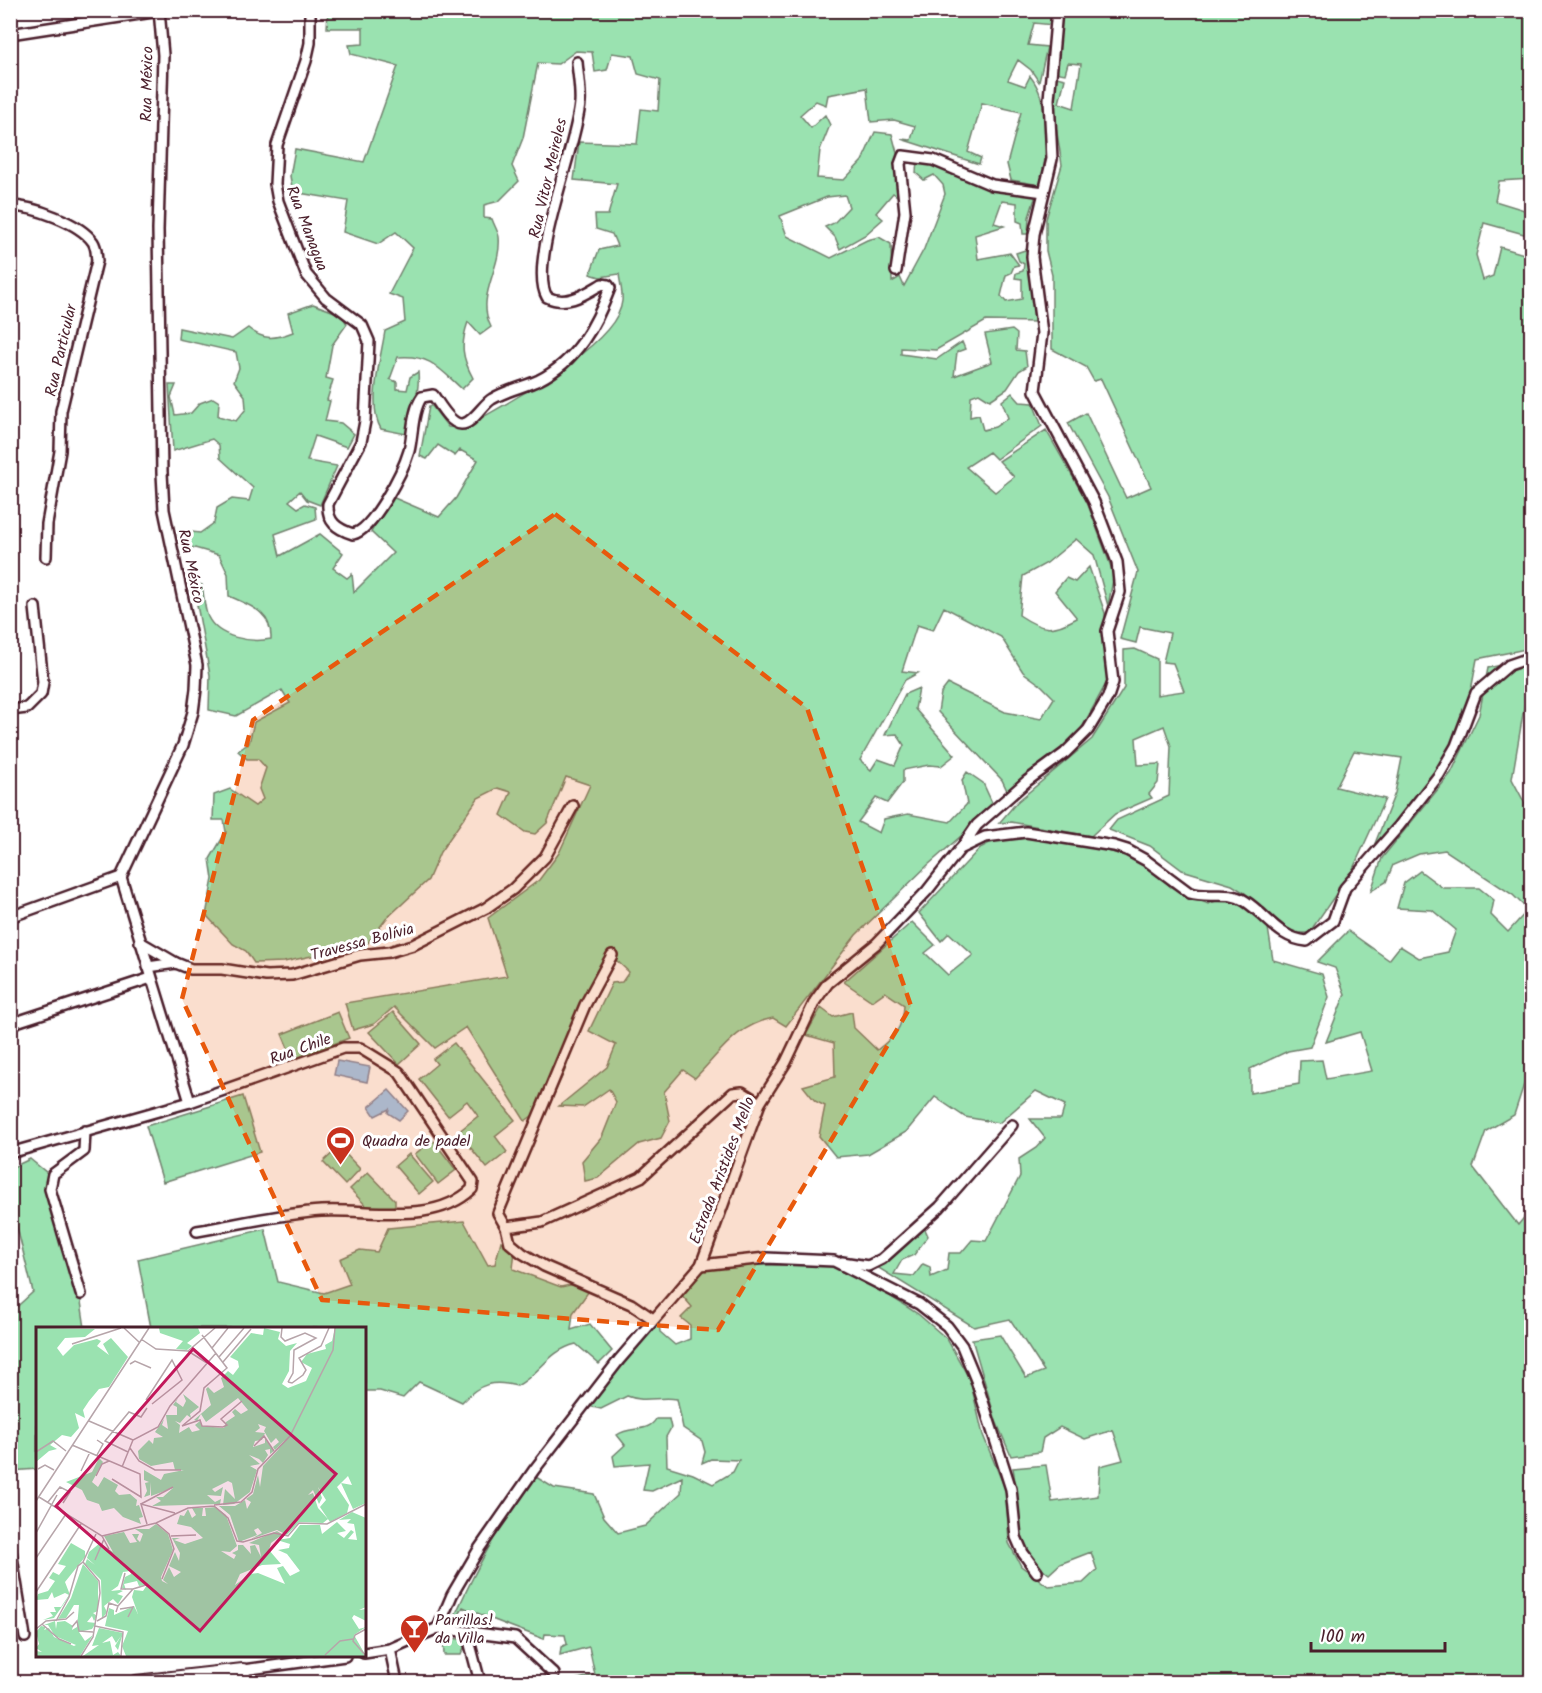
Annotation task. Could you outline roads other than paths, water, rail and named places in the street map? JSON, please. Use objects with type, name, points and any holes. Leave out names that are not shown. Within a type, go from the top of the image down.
[{"type":"street","name":"Rua Managua","points":[[310,10],[310,43],[277,145],[275,184],[278,201],[306,274],[326,298],[362,325],[369,341],[365,421],[361,442],[328,504],[330,521],[341,530]]},
{"type":"street","points":[[960,849],[977,825],[1021,786],[1065,753],[1088,729],[1108,697],[1113,682],[1107,632],[1120,592],[1117,562],[1094,502],[1035,391],[1042,333],[1032,257],[1034,234],[1052,159],[1049,99],[1057,10]]},
{"type":"street","points":[[10,34],[159,11]]},
{"type":"street","name":"Rua México","points":[[121,877],[183,745],[193,712],[197,674],[180,577],[164,510],[158,231],[163,55],[159,11]]},
{"type":"street","name":"Rua Vitor Meireles","points":[[341,530],[353,534],[360,533],[368,527],[380,508],[408,454],[422,397],[433,396],[454,421],[461,424],[468,423],[494,398],[541,379],[565,361],[581,345],[599,316],[610,288],[608,285],[602,284],[583,295],[559,301],[547,297],[541,282],[554,201],[580,104],[577,62]]},
{"type":"street","points":[[896,271],[905,212],[900,164],[903,156],[933,160],[992,185],[1044,192]]},
{"type":"street","name":"Rua Particular","points":[[10,206],[25,206],[58,219],[87,235],[96,248],[97,261],[62,411],[60,451],[47,524],[46,557]]},
{"type":"street","points":[[10,710],[27,708],[41,694],[43,682],[35,607]]},
{"type":"street","name":"Estrada Aristides Mello","points":[[438,1628],[452,1595],[479,1549],[534,1470],[653,1319],[701,1265],[760,1103],[786,1062],[815,1001],[828,983],[876,944],[927,891],[960,849],[985,837],[1026,831],[1127,850],[1190,893],[1200,896],[1230,895],[1244,900],[1282,933],[1295,940],[1306,941],[1333,921],[1345,888],[1399,826],[1439,775],[1456,746],[1476,693],[1509,665],[1532,657]]},
{"type":"street","name":"Travessa Bolívia","points":[[140,942],[191,969],[222,969],[266,976],[292,975],[360,955],[389,952],[413,945],[486,908],[513,889],[545,857],[573,806]]},
{"type":"street","points":[[10,916],[121,877],[190,1102]]},
{"type":"street","points":[[612,955],[585,1005],[498,1213],[506,1227],[510,1243],[522,1253],[544,1266],[631,1304],[653,1319]]},
{"type":"street","name":"Travessa Bolívia","points":[[148,967],[176,963]]},
{"type":"street","points":[[10,1024],[151,978]]},
{"type":"street","name":"Rua Chile","points":[[10,1153],[190,1102],[343,1048],[360,1048],[399,1072],[473,1182],[472,1189],[457,1202],[416,1212],[321,1211],[197,1231]]},
{"type":"street","points":[[506,1227],[542,1222],[641,1177],[733,1093],[742,1092],[760,1103]]},
{"type":"street","points":[[701,1265],[766,1258],[876,1264],[940,1207],[1012,1125]]},
{"type":"street","points":[[81,1294],[50,1189],[53,1174],[84,1151],[84,1131]]},
{"type":"street","points":[[834,1261],[919,1304],[947,1326],[962,1346],[1003,1457],[1011,1489],[1016,1537],[1023,1553],[1037,1572]]},
{"type":"street","points":[[10,1545],[25,1637]]},
{"type":"street","points":[[366,1653],[390,1649],[438,1628],[515,1638],[554,1674]]},
{"type":"street","points":[[467,1633],[480,1683]]},
{"type":"street","points":[[390,1649],[398,1683]]},
{"type":"street","points":[[136,1683],[244,1676],[340,1657]]},
{"type":"water","points":[[337,1061],[370,1067],[367,1082],[334,1075]]},
{"type":"water","points":[[389,1090],[408,1111],[399,1120],[388,1113],[389,1109],[375,1116],[369,1107]]},
{"type":"place","name":"Quadra de padel","points":[[341,1166]]},
{"type":"place","name":"Parrillas! da Villa","points":[[414,1654]]}]
